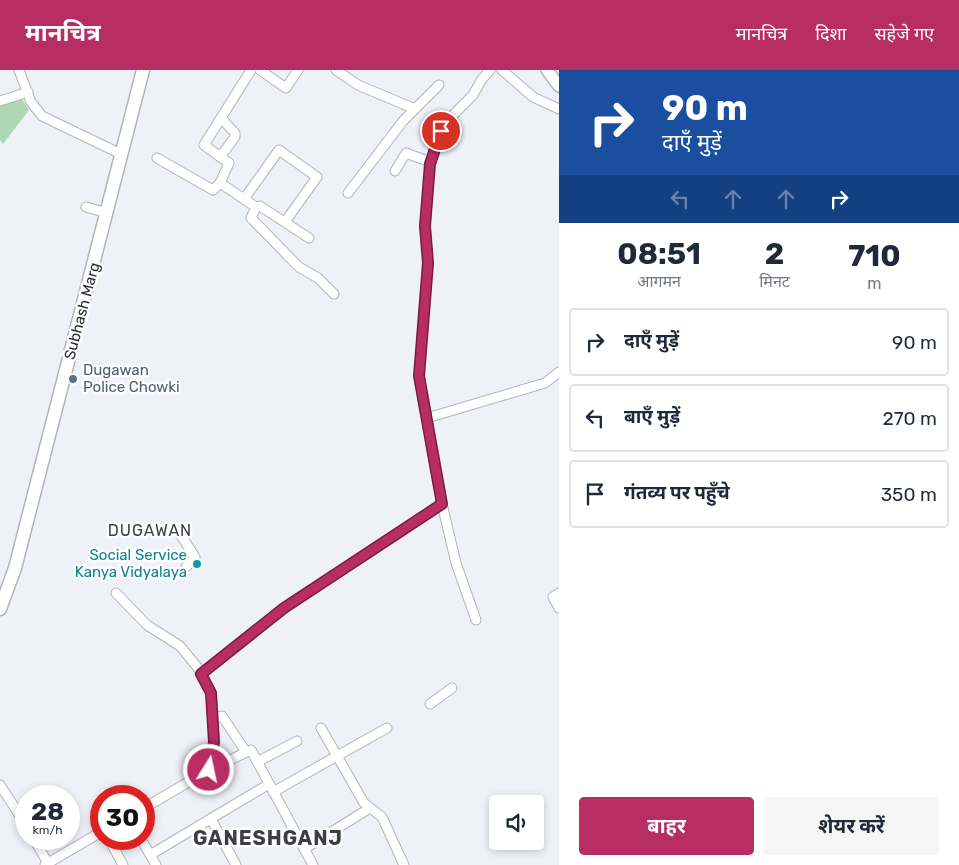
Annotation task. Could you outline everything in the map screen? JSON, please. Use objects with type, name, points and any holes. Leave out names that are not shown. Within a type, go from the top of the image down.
[{"type":"main road","name":"Subhash Marg","points":[[0,609],[15,568],[143,70]]},
{"type":"street","points":[[19,70],[31,102],[42,116],[121,154]]},
{"type":"street","points":[[157,158],[213,190],[220,183],[229,164],[204,145],[251,70]]},
{"type":"street","points":[[265,71],[286,88],[298,70]]},
{"type":"street","points":[[336,70],[358,85],[415,109]]},
{"type":"street","points":[[476,620],[456,563],[442,504],[419,376],[428,263],[425,226],[430,162],[441,131],[454,114],[473,95],[490,70]]},
{"type":"street","points":[[502,70],[533,97],[559,109]]},
{"type":"street","points":[[547,70],[559,86]]},
{"type":"street","points":[[348,192],[403,121],[439,85]]},
{"type":"street","points":[[0,102],[28,92]]},
{"type":"street","points":[[220,157],[235,137],[235,133],[222,119]]},
{"type":"street","points":[[244,199],[279,150],[317,178],[285,222]]},
{"type":"street","points":[[395,171],[406,153],[430,162]]},
{"type":"street","points":[[220,183],[256,208],[260,206],[309,238]]},
{"type":"street","points":[[86,207],[107,213]]},
{"type":"street","points":[[256,208],[251,218],[299,267],[318,278],[334,294]]},
{"type":"street","points":[[427,418],[545,383],[559,372]]},
{"type":"street","points":[[201,674],[284,608],[442,504]]},
{"type":"street","points":[[180,534],[195,557],[186,567]]},
{"type":"street","points":[[116,593],[147,625],[180,646],[201,674],[211,693],[214,742],[209,770]]},
{"type":"street","points":[[559,593],[553,597],[559,608]]},
{"type":"street","points":[[430,704],[452,688]]},
{"type":"street","points":[[213,719],[222,716],[246,752]]},
{"type":"street","points":[[321,728],[364,803],[382,817],[404,865]]},
{"type":"street","points":[[150,855],[211,819],[337,756],[387,728]]},
{"type":"street","points":[[257,762],[297,740]]},
{"type":"street","points":[[155,802],[209,770],[251,750],[313,865]]},
{"type":"street","points":[[0,786],[15,808]]},
{"type":"street","points":[[304,848],[370,808]]},
{"type":"street","points":[[211,819],[236,865]]},
{"type":"street","points":[[40,850],[47,864],[90,839]]},
{"type":"street","points":[[115,850],[123,865]]},
{"type":"street","points":[[147,850],[156,865]]},
{"type":"green space","points":[[21,97],[29,110],[3,144],[0,140],[0,106]]},
{"type":"place","name":"Dugawan Police Chowki","points":[[73,379]]},
{"type":"place","name":"Social Service Kanya Vidyalaya","points":[[197,564]]},
{"type":"district","name":"DUGAWAN","points":[[150,530]]},
{"type":"district","name":"GANESHGANJ","points":[[268,838]]},
{"type":"route","points":[[209,770],[214,742],[211,693],[201,674],[284,608],[442,504],[419,376],[428,263],[425,226],[430,164],[441,131]]}]
